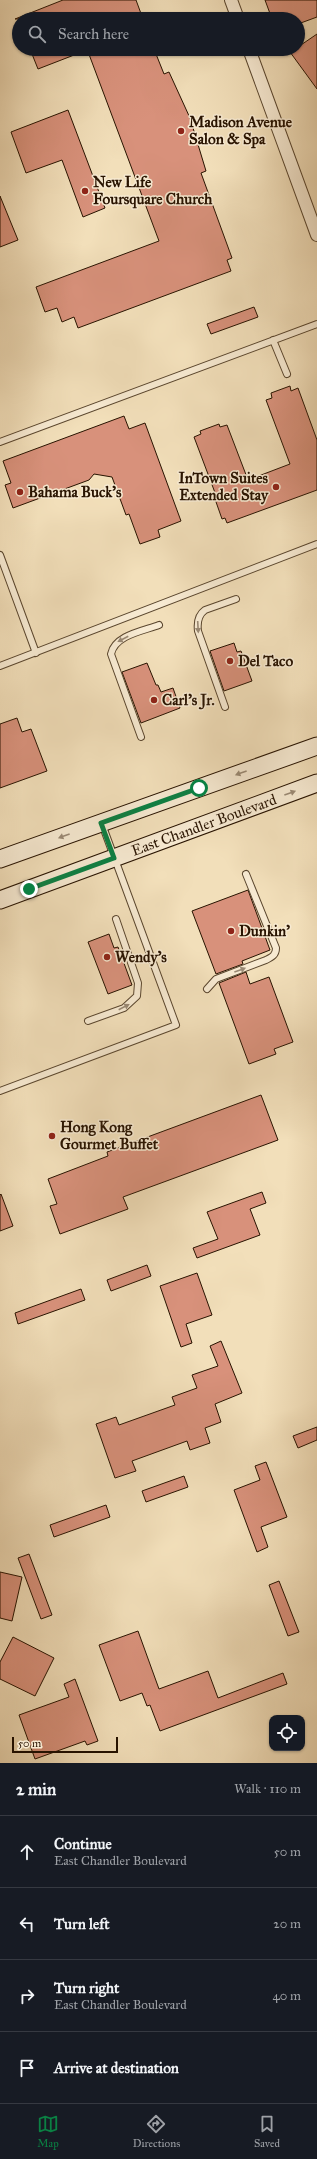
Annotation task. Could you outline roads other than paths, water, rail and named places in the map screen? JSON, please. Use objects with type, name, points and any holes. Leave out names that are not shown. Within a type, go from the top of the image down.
[{"type":"main road","points":[[0,859],[317,746]]},
{"type":"main road","name":"East Chandler Boulevard","points":[[0,900],[317,782]]},
{"type":"street","points":[[231,0],[235,12]]},
{"type":"street","points":[[252,56],[317,235]]},
{"type":"lane","points":[[0,442],[317,324]]},
{"type":"lane","points":[[273,340],[287,374]]},
{"type":"lane","points":[[0,666],[317,544]]},
{"type":"lane","points":[[0,555],[36,653]]},
{"type":"lane","points":[[225,707],[198,631],[197,623],[201,612],[236,599]]},
{"type":"lane","points":[[142,737],[111,654],[113,647],[120,640],[159,625]]},
{"type":"lane","points":[[0,1092],[176,1025],[101,823]]},
{"type":"lane","points":[[208,989],[216,979],[266,960],[272,957],[276,952],[276,948],[246,874]]},
{"type":"lane","points":[[88,1021],[124,1008],[137,996],[138,983],[116,919]]},
{"type":"place","name":"Madison Avenue Salon & Spa","points":[[181,131]]},
{"type":"place","name":"New Life Foursquare Church","points":[[85,191]]},
{"type":"place","name":"InTown Suites Extended Stay","points":[[276,487]]},
{"type":"place","name":"Bahama Buck's","points":[[20,492]]},
{"type":"place","name":"Del Taco","points":[[230,661]]},
{"type":"place","name":"Carl's Jr.","points":[[154,700]]},
{"type":"place","name":"Dunkin'","points":[[231,931]]},
{"type":"place","name":"Wendy's","points":[[107,957]]},
{"type":"place","name":"Hong Kong Gourmet Buffet","points":[[52,1136]]}]
